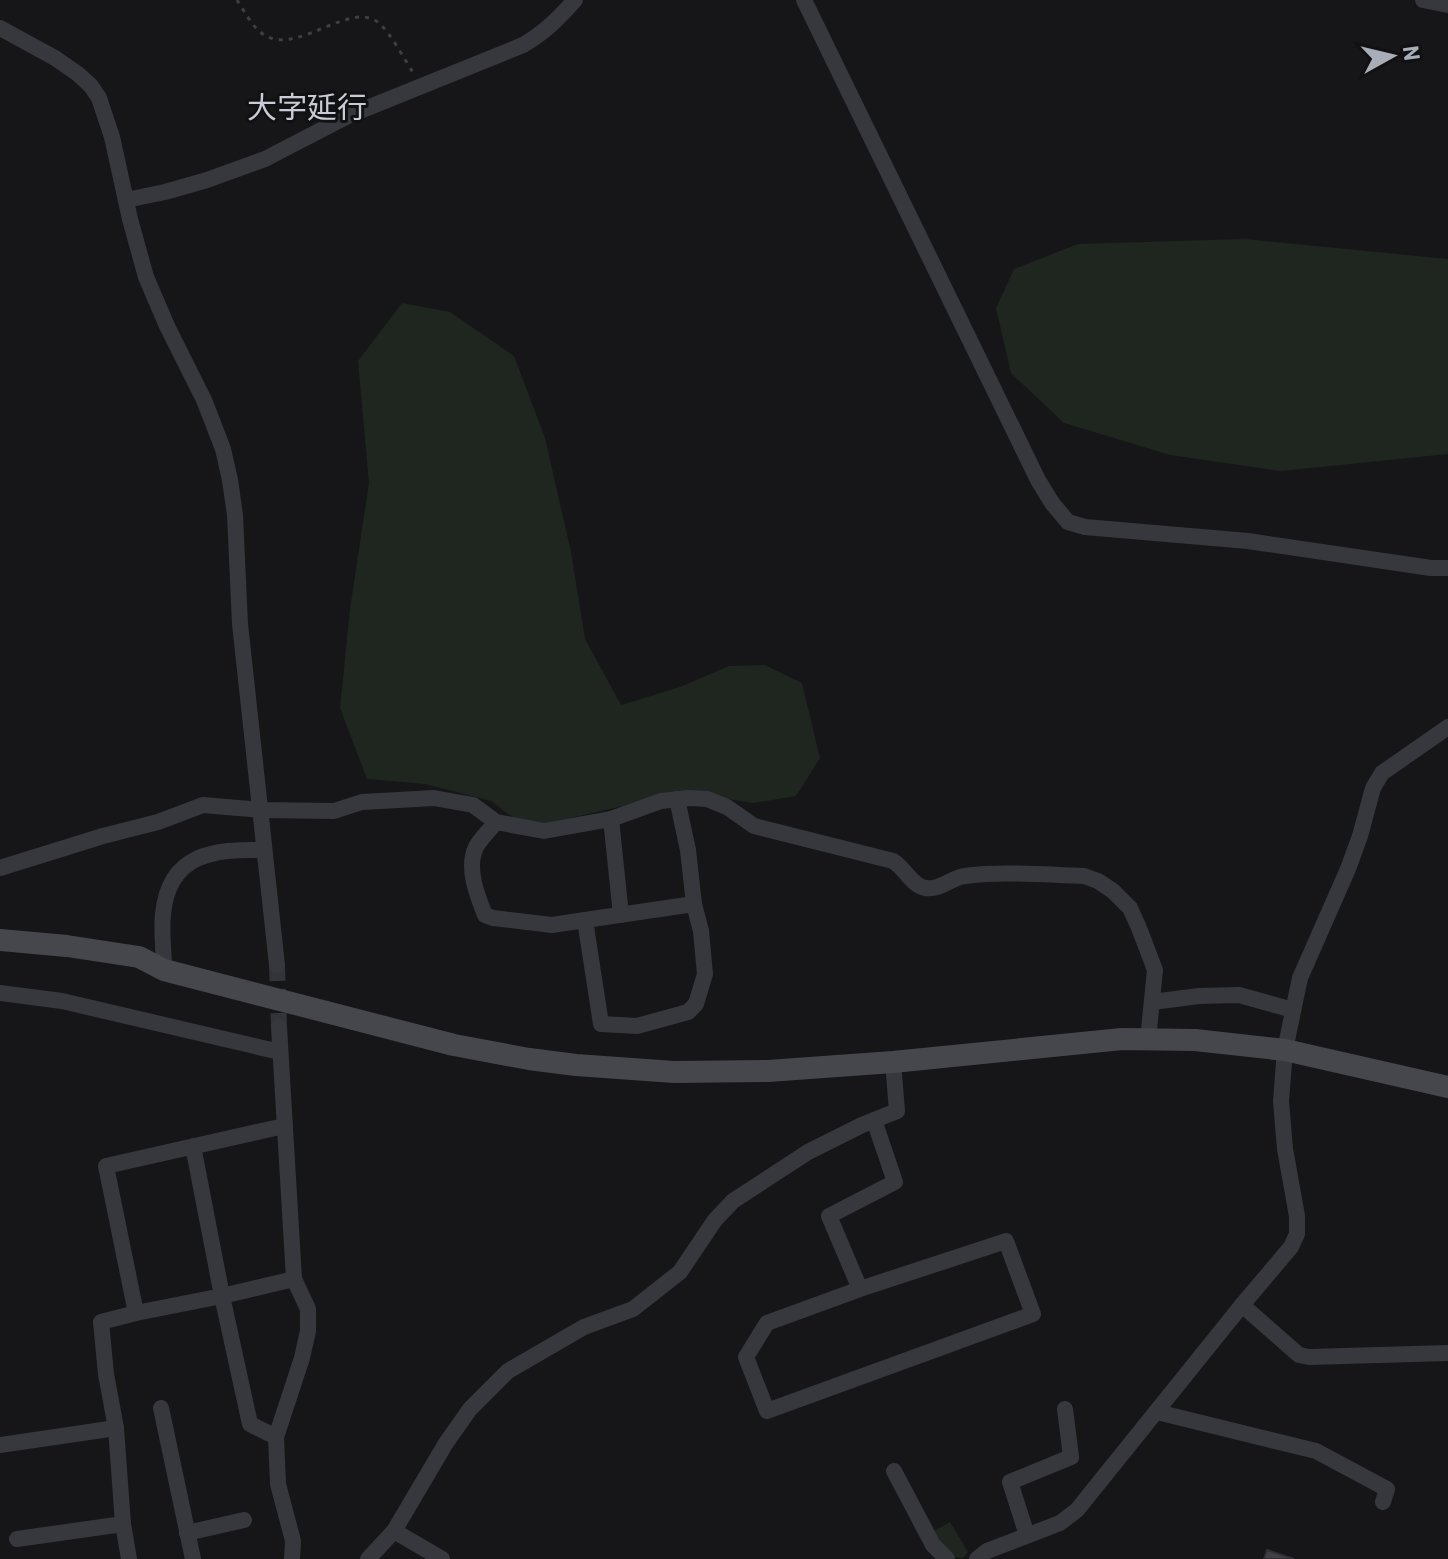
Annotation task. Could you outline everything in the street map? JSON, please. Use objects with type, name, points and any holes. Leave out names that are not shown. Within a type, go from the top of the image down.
[{"type":"street","points":[[126,200],[207,180],[265,159],[350,115],[523,45],[559,19],[575,0]]},
{"type":"street","points":[[804,0],[1038,480],[1068,522],[1085,527],[1248,541],[1448,568]]},
{"type":"street","points":[[1423,0],[1448,5]]},
{"type":"street","points":[[0,28],[78,74],[99,98],[112,137],[146,277],[204,400],[223,449],[235,515],[240,624],[277,965]]},
{"type":"street","points":[[977,1559],[987,1551],[1060,1523],[1077,1510],[1291,1247],[1297,1234],[1297,1216],[1285,1149],[1281,1101],[1285,1050],[1300,978],[1348,869],[1373,788],[1382,773],[1448,727]]},
{"type":"street","points":[[0,868],[158,822],[203,805],[334,811],[362,802],[434,798],[473,805],[496,822],[544,831],[611,819],[661,801],[707,799],[727,807],[754,826],[893,861],[916,885],[923,888],[945,885],[961,877],[986,874],[1084,876],[1098,881],[1130,908],[1155,970],[1148,1039]]},
{"type":"street","points":[[585,920],[601,1024],[637,1026],[688,1012],[696,1004],[705,974],[701,931],[677,799]]},
{"type":"street","points":[[611,819],[621,915]]},
{"type":"street","points":[[496,822],[475,848],[475,890],[485,915],[552,925],[694,904]]},
{"type":"street","points":[[164,970],[163,914],[168,888],[180,870],[195,858],[213,852],[264,850]]},
{"type":"street","points":[[0,940],[139,957],[164,970],[440,1041],[529,1059],[623,1069],[722,1073],[893,1062],[1122,1039],[1195,1040],[1285,1050],[1448,1087]]},
{"type":"street","points":[[0,955],[52,958],[129,971],[164,970]]},
{"type":"street","points":[[0,993],[62,1001],[280,1052]]},
{"type":"street","points":[[1152,1002],[1239,995],[1293,1010]]},
{"type":"street","points":[[279,1027],[294,1279],[308,1309],[308,1331],[302,1358],[276,1437],[278,1484],[293,1541],[292,1559]]},
{"type":"street","points":[[368,1559],[394,1531],[470,1409],[508,1371],[584,1327],[633,1309],[680,1272],[715,1220],[733,1201],[808,1152],[897,1111],[893,1062]]},
{"type":"street","points":[[860,1289],[829,1216],[895,1182],[874,1120]]},
{"type":"street","points":[[136,1313],[106,1166],[284,1126]]},
{"type":"street","points":[[193,1146],[250,1424],[276,1437]]},
{"type":"street","points":[[1006,1241],[1033,1314],[767,1411],[746,1357],[767,1323],[860,1289],[1006,1241]]},
{"type":"street","points":[[129,1559],[123,1524],[116,1428],[101,1322],[294,1279]]},
{"type":"street","points":[[1242,1305],[1299,1355],[1448,1353]]},
{"type":"street","points":[[161,1408],[193,1559]]},
{"type":"street","points":[[1027,1535],[1010,1482],[1071,1457],[1065,1409]]},
{"type":"street","points":[[1157,1412],[1316,1451],[1387,1489],[1383,1502]]},
{"type":"street","points":[[0,1445],[116,1428]]},
{"type":"street","points":[[894,1471],[916,1498],[933,1545],[947,1559]]},
{"type":"street","points":[[187,1533],[244,1520]]},
{"type":"street","points":[[17,1539],[123,1524]]},
{"type":"street","points":[[394,1531],[442,1559]]},
{"type":"path","points":[[237,0],[254,25],[266,37],[274,39],[294,38],[356,15],[370,16],[380,23],[421,85]]},
{"type":"shaded area","points":[[1244,239],[1448,259],[1448,454],[1281,471],[1170,455],[1064,423],[1011,373],[996,308],[1014,269],[1078,244]]},
{"type":"shaded area","points":[[402,303],[450,312],[514,356],[545,438],[571,552],[585,639],[621,705],[680,687],[729,666],[765,665],[802,683],[820,758],[796,796],[754,803],[684,792],[531,827],[491,801],[425,784],[367,779],[340,708],[350,609],[369,483],[358,361]]},
{"type":"shaded area","points":[[950,1522],[968,1552],[963,1558],[951,1557],[932,1532]]},
{"type":"building","points":[[1267,1550],[1294,1559],[1264,1559]]},
{"type":"tunnel","points":[[277,965],[279,1027]]},
{"type":"district","name":"大字延行","points":[[307,108]]}]
